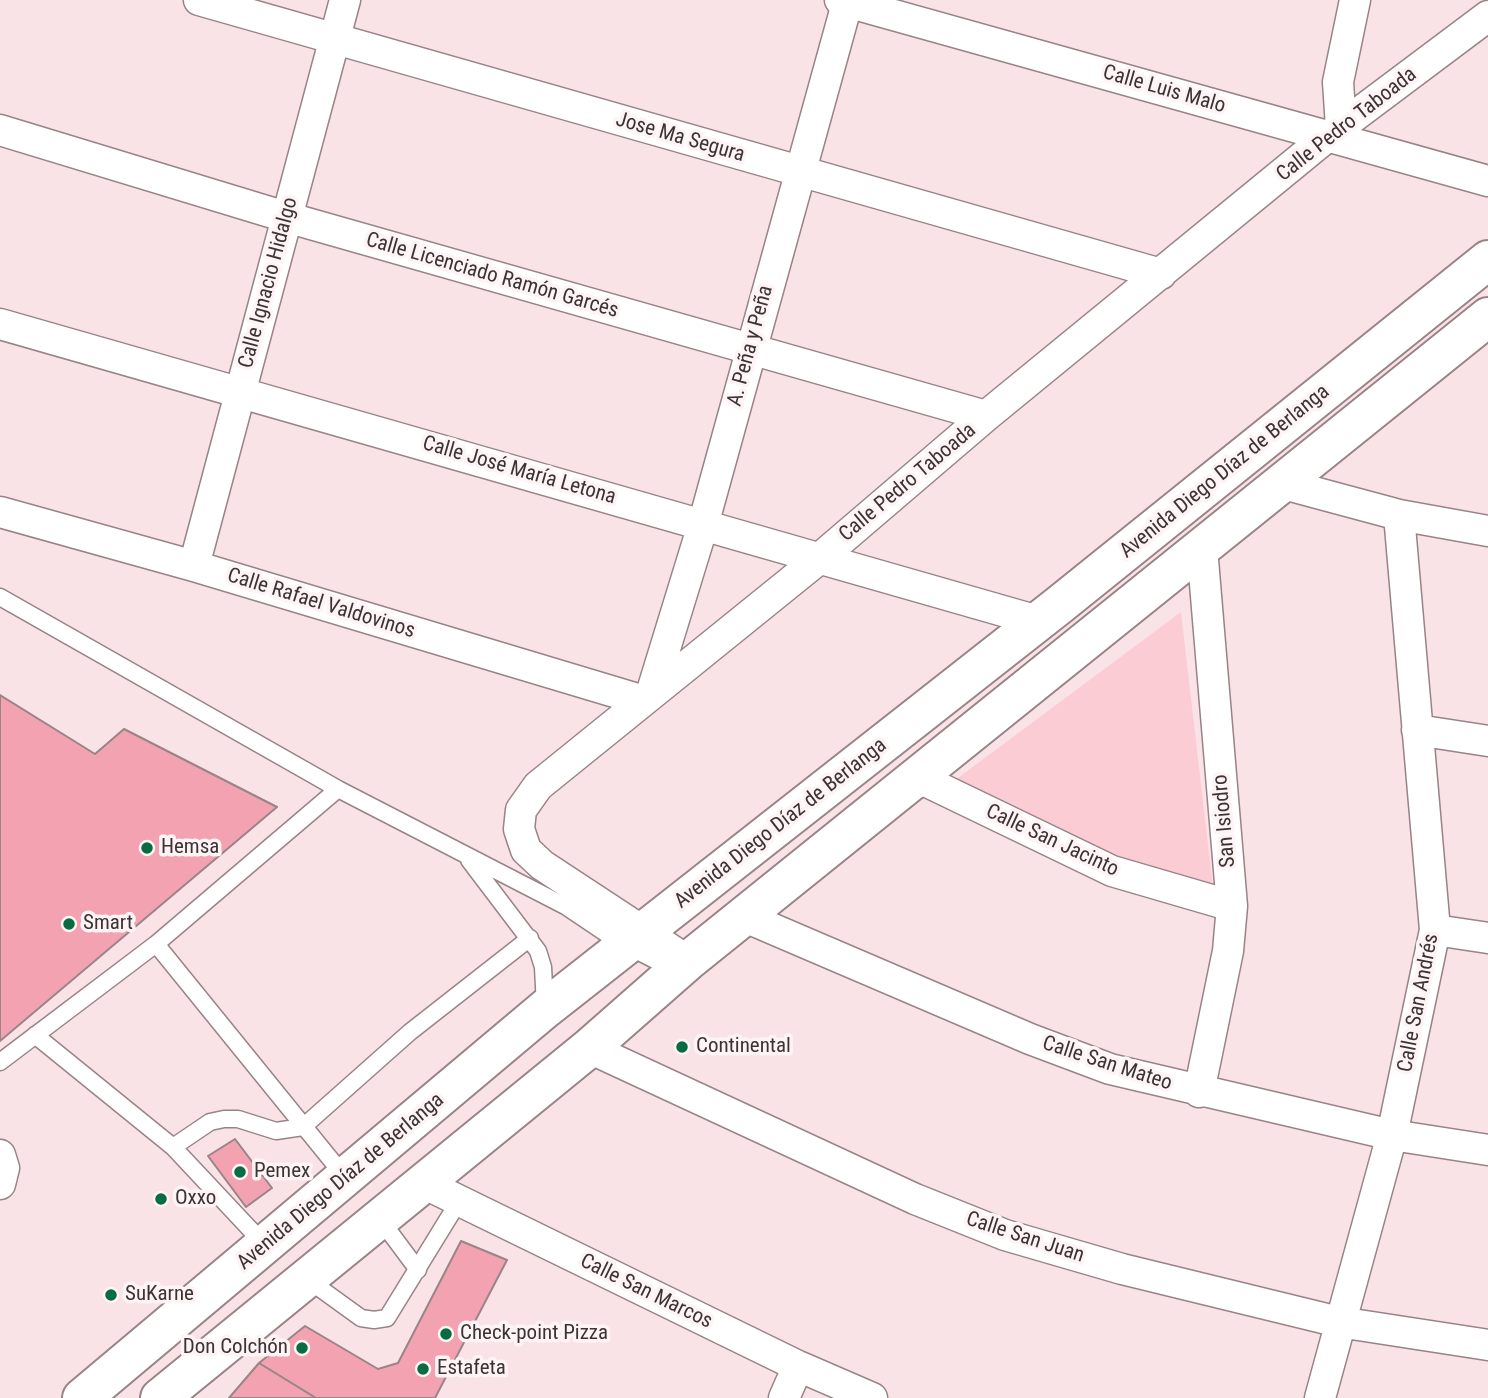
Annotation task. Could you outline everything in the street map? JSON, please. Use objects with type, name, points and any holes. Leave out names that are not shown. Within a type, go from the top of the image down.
[{"type":"main road","name":"Avenida Diego Díaz de Berlanga","points":[[82,1398],[346,1179],[545,1009],[1038,621],[1488,260]]},
{"type":"main road","name":"Avenida Diego Díaz de Berlanga","points":[[160,1398],[378,1217],[589,1048],[682,966],[1488,317]]},
{"type":"street","name":"Jose Ma Segura","points":[[199,0],[798,173],[1161,274]]},
{"type":"street","name":"Calle Ignacio Hidalgo","points":[[194,566],[345,0]]},
{"type":"street","points":[[1335,131],[1338,82],[1355,0]]},
{"type":"street","name":"Calle Luis Malo","points":[[845,1],[1335,131],[1488,181]]},
{"type":"street","name":"A. Peña y Peña","points":[[646,695],[703,525],[845,1]]},
{"type":"street","name":"Calle Pedro Taboada","points":[[682,966],[575,900],[526,850],[519,829],[521,810],[538,786],[646,695],[820,558],[986,416],[1335,131],[1488,16]]},
{"type":"street","name":"Calle Licenciado Ramón Garcés","points":[[0,130],[286,217],[986,416]]},
{"type":"street","name":"Calle José María Letona","points":[[0,324],[241,390],[1038,621]]},
{"type":"street","points":[[1280,483],[1399,515],[1488,531]]},
{"type":"street","name":"Calle Rafael Valdovinos","points":[[0,512],[646,695]]},
{"type":"street","name":"Calle San Andrés","points":[[1321,1398],[1339,1322],[1392,1135],[1435,930],[1399,515]]},
{"type":"street","name":"San Isiodro","points":[[1199,1092],[1228,951],[1232,906],[1202,548]]},
{"type":"street","points":[[1418,730],[1488,741]]},
{"type":"street","name":"Calle San Jacinto","points":[[917,777],[1112,872],[1232,906]]},
{"type":"street","name":"Calle San Mateo","points":[[745,916],[1030,1039],[1110,1069],[1199,1092],[1392,1135],[1488,1150]]},
{"type":"street","points":[[1435,930],[1488,938]]},
{"type":"street","name":"Calle San Juan","points":[[589,1048],[915,1199],[1006,1235],[1122,1269],[1339,1322],[1488,1345]]},
{"type":"street","points":[[0,1155],[4,1168],[0,1184]]},
{"type":"street","name":"Calle San Marcos","points":[[421,1182],[798,1366],[872,1398]]},
{"type":"street","points":[[784,1398],[798,1366]]},
{"type":"lane","points":[[0,597],[338,789],[465,856],[575,900]]},
{"type":"lane","points":[[0,1062],[156,944],[338,789]]},
{"type":"lane","points":[[465,856],[530,938],[543,967],[545,1009]]},
{"type":"lane","points":[[173,1147],[210,1122],[224,1119],[238,1119],[276,1131],[303,1127],[410,1032],[530,938]]},
{"type":"lane","points":[[156,944],[346,1179]]},
{"type":"lane","points":[[35,1035],[173,1147],[266,1246]]},
{"type":"lane","points":[[306,1278],[361,1318],[387,1318],[459,1201]]},
{"type":"lane","points":[[378,1217],[418,1270]]},
{"type":"shaded area","points":[[1181,612],[1213,888],[1133,874],[947,786]]},
{"type":"building","name":"Smart","points":[[0,695],[95,754],[124,729],[277,807],[0,1041]]},
{"type":"building","name":"Pemex","points":[[235,1139],[272,1188],[246,1207],[208,1156]]},
{"type":"building","points":[[461,1241],[507,1260],[435,1398],[316,1398],[259,1363],[305,1326],[378,1369],[398,1363]]},
{"type":"building","points":[[259,1363],[316,1398],[229,1398]]},
{"type":"place","name":"Hemsa","points":[[147,848]]},
{"type":"place","name":"Smart","points":[[69,924]]},
{"type":"place","name":"Continental","points":[[682,1047]]},
{"type":"place","name":"Pemex","points":[[240,1172]]},
{"type":"place","name":"Oxxo","points":[[161,1199]]},
{"type":"place","name":"SuKarne","points":[[111,1295]]},
{"type":"place","name":"Check-point Pizza","points":[[446,1334]]},
{"type":"place","name":"Don Colchón","points":[[302,1348]]},
{"type":"place","name":"Estafeta","points":[[423,1369]]}]
